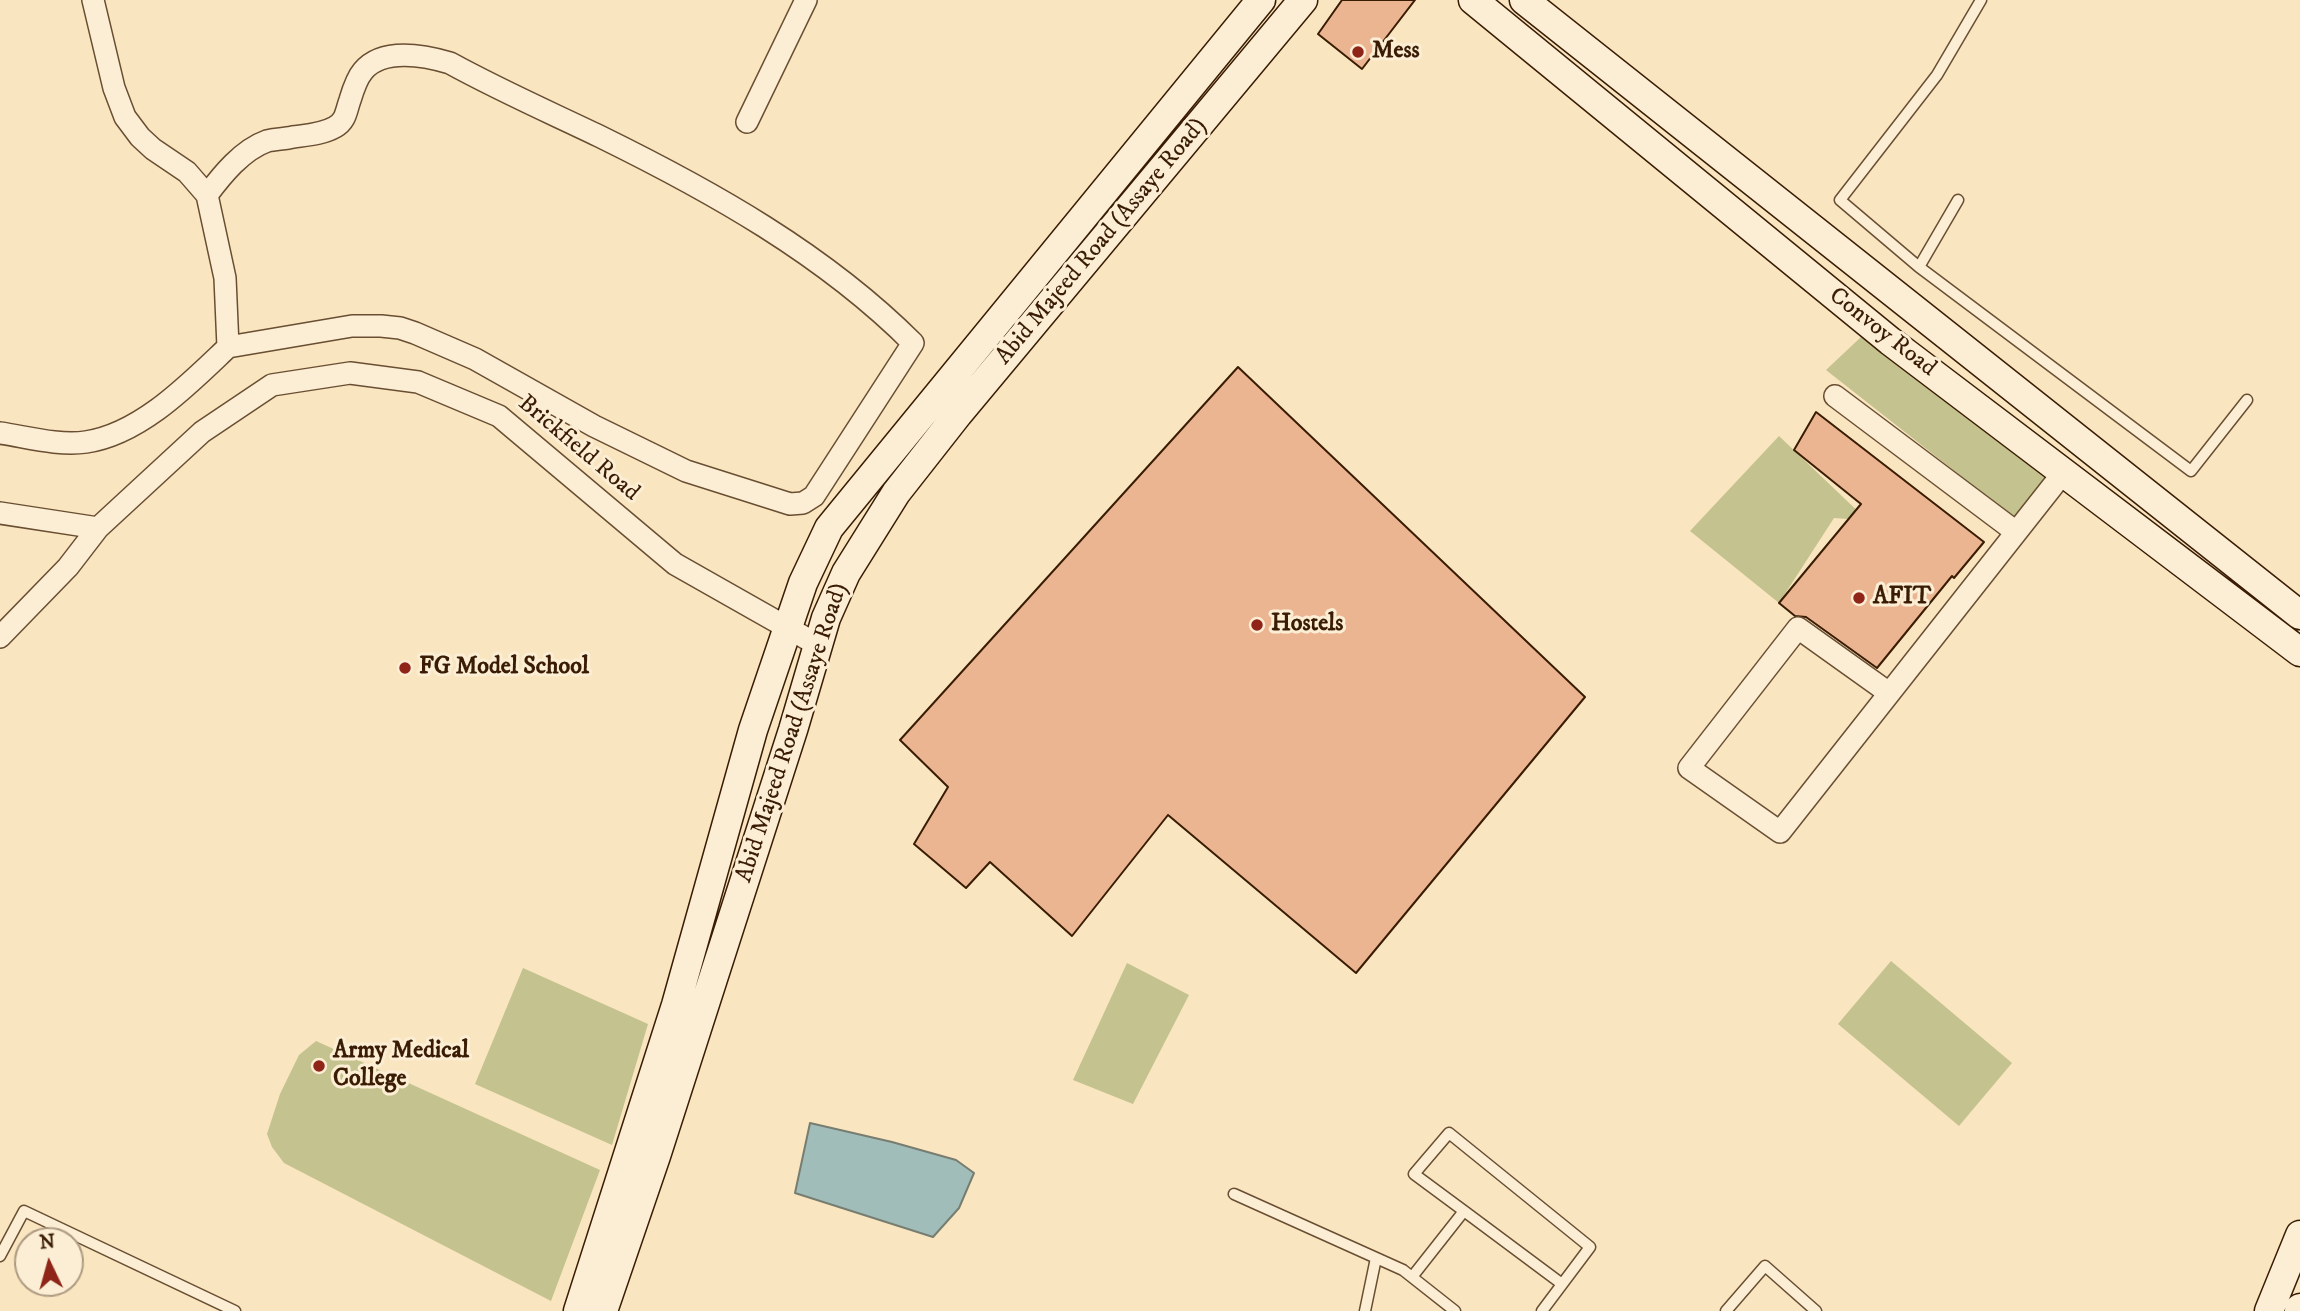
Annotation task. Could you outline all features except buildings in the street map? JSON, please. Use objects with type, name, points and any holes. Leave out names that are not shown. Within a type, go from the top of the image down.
[{"type":"main road","name":"Abid Majeed Road (Assaye Road)","points":[[578,1311],[676,1005],[753,730],[803,583],[829,528],[1262,0]]},
{"type":"main road","name":"Abid Majeed Road (Assaye Road)","points":[[603,1311],[656,1156],[793,730],[826,618],[846,573],[896,493],[1303,0]]},
{"type":"main road","name":"Convoy Road","points":[[1473,0],[1890,341],[2300,652]]},
{"type":"main road","name":"Convoy Road","points":[[1524,0],[2300,615]]},
{"type":"main road","points":[[2269,1311],[2300,1235]]},
{"type":"street","points":[[93,0],[114,88],[125,117],[140,137],[153,149],[176,162],[207,195],[225,278],[228,347]]},
{"type":"street","points":[[747,122],[806,0]]},
{"type":"street","points":[[0,433],[69,443],[104,437],[138,421],[163,405],[228,347],[367,325],[400,328],[475,359],[594,426],[686,471],[790,504],[803,503],[814,496],[913,343],[828,272],[741,211],[601,137],[437,59],[409,56],[371,63],[362,71],[354,87],[342,122],[332,129],[267,141],[252,149],[222,176],[207,195]]},
{"type":"street","name":"Brickfield Road","points":[[0,637],[68,567],[97,528],[202,432],[272,385],[350,373],[418,382],[499,416],[675,564],[818,645]]},
{"type":"street","points":[[1835,396],[2016,532]]},
{"type":"street","points":[[1889,693],[1798,628],[1689,768],[1780,832],[2063,473]]},
{"type":"street","points":[[0,513],[97,528]]},
{"type":"lane","points":[[1981,0],[1937,75],[1840,200],[1919,267],[2191,471],[2247,401]]},
{"type":"lane","points":[[1919,267],[1958,200]]},
{"type":"lane","points":[[1542,1311],[1590,1247],[1449,1133],[1414,1174],[1562,1284]]},
{"type":"lane","points":[[1234,1194],[1377,1258],[1412,1277],[1455,1311]]},
{"type":"lane","points":[[0,1256],[24,1211],[235,1311]]},
{"type":"lane","points":[[1412,1277],[1464,1212]]},
{"type":"lane","points":[[1365,1311],[1377,1258]]},
{"type":"lane","points":[[1726,1311],[1765,1266],[1816,1311]]},
{"type":"shaded area","points":[[1861,337],[2051,480],[2022,524],[1826,370]]},
{"type":"shaded area","points":[[1779,436],[1867,520],[1860,537],[1848,519],[1834,518],[1779,603],[1690,531]]},
{"type":"shaded area","points":[[1891,961],[2012,1063],[1959,1126],[1838,1024]]},
{"type":"shaded area","points":[[1127,963],[1189,995],[1133,1104],[1073,1080]]},
{"type":"shaded area","points":[[523,968],[648,1024],[612,1145],[475,1084]]},
{"type":"shaded area","points":[[316,1041],[600,1170],[551,1301],[284,1163],[272,1147],[267,1134],[280,1094],[299,1055]]},
{"type":"water","points":[[810,1123],[956,1160],[974,1173],[959,1208],[933,1237],[795,1193]]},
{"type":"place","name":"Mess","points":[[1358,52]]},
{"type":"place","name":"AFIT","points":[[1859,598]]},
{"type":"place","name":"Hostels","points":[[1257,625]]},
{"type":"place","name":"FG Model School","points":[[405,668]]},
{"type":"place","name":"Army Medical College","points":[[319,1066]]}]
